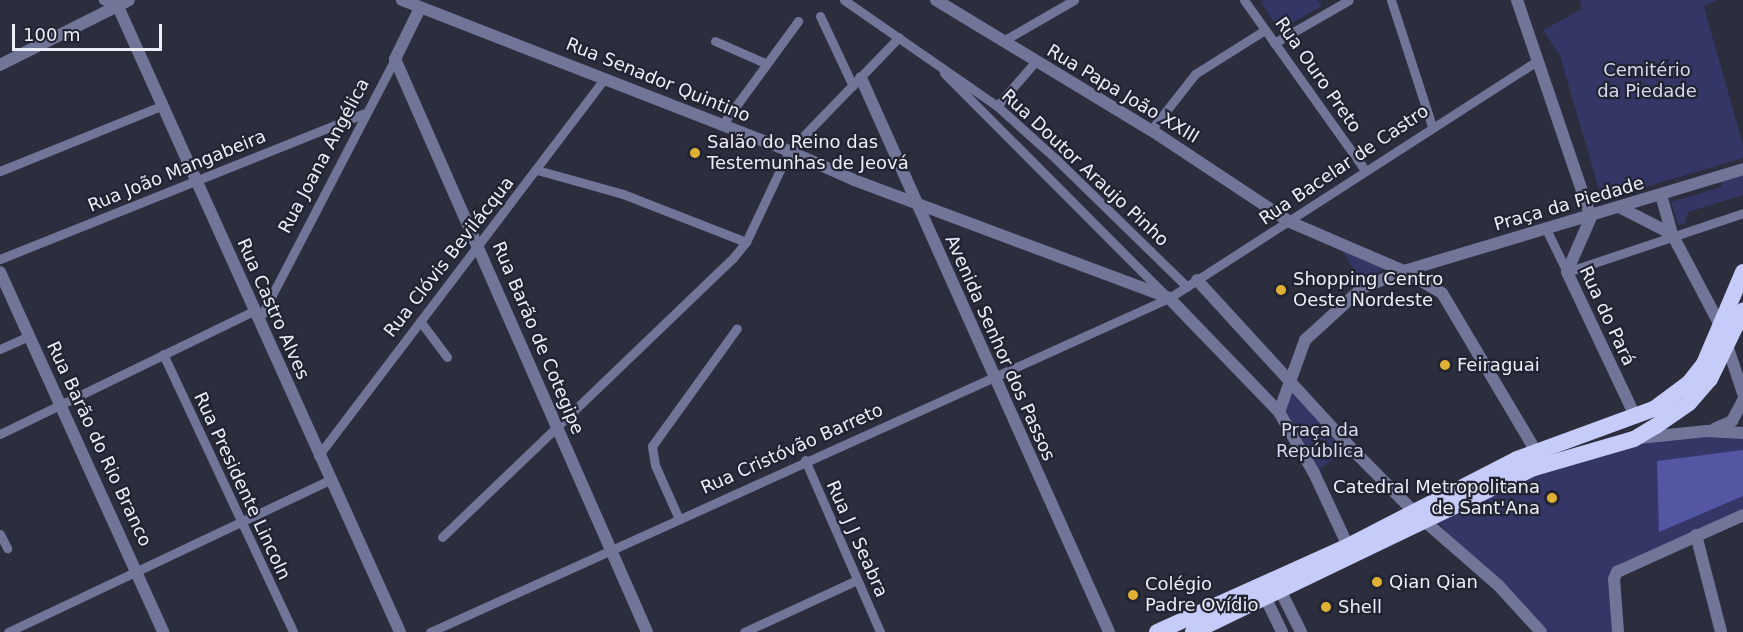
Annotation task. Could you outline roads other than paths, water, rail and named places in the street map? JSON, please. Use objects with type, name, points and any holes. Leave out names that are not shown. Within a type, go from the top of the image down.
[{"type":"highway","points":[[1193,632],[1274,595],[1421,517],[1536,451],[1636,418],[1672,397],[1697,374],[1721,327],[1743,272]]},
{"type":"highway","points":[[1157,632],[1348,546],[1533,468],[1634,438],[1689,403],[1710,379],[1728,348],[1743,311]]},
{"type":"highway","points":[[1215,622],[1234,606],[1334,559],[1348,546]]},
{"type":"street","points":[[103,0],[121,2]]},
{"type":"street","name":"Rua Senador Quintino","points":[[402,0],[916,202],[1169,298]]},
{"type":"street","name":"Rua Doutor Araujo Pinho","points":[[844,0],[997,106],[1192,284]]},
{"type":"street","name":"Rua Papa João XXIII","points":[[936,0],[1035,62],[1151,130],[1290,222],[1404,271],[1448,297],[1536,451]]},
{"type":"street","points":[[1003,40],[1074,0]]},
{"type":"street","name":"Rua Ouro Preto","points":[[1247,0],[1274,43],[1365,169]]},
{"type":"street","points":[[1274,43],[1333,4],[1349,0]]},
{"type":"street","points":[[1391,0],[1432,126]]},
{"type":"street","points":[[1517,0],[1591,217],[1567,272]]},
{"type":"street","points":[[0,65],[121,2]]},
{"type":"street","name":"Rua Castro Alves","points":[[121,2],[161,106],[257,315],[318,456],[400,632]]},
{"type":"street","name":"Rua Joana Angélica","points":[[257,315],[395,59],[420,8]]},
{"type":"street","points":[[820,16],[857,82]]},
{"type":"street","points":[[722,125],[765,63],[798,21]]},
{"type":"street","points":[[1151,130],[1196,74],[1265,30]]},
{"type":"street","points":[[442,537],[558,429],[746,242],[789,151],[899,37]]},
{"type":"street","points":[[715,41],[765,63]]},
{"type":"street","name":"Rua Doutor Araujo Pinho","points":[[927,57],[1169,298]]},
{"type":"street","name":"Rua Barão de Cotegipe","points":[[395,59],[647,632]]},
{"type":"street","name":"Rua Bacelar de Castro","points":[[1169,298],[1290,222],[1365,169],[1538,60]]},
{"type":"street","points":[[997,106],[1035,62]]},
{"type":"street","name":"Rua Clóvis Bevilácqua","points":[[318,456],[605,78]]},
{"type":"street","name":"Avenida Senhor dos Passos","points":[[857,82],[916,202],[993,379],[1109,632]]},
{"type":"street","points":[[0,171],[161,106]]},
{"type":"street","name":"Rua João Mangabeira","points":[[0,259],[365,113]]},
{"type":"street","name":"Praça da Piedade","points":[[1279,412],[1293,381],[1299,352],[1314,329],[1357,291],[1404,271],[1621,208],[1743,169]]},
{"type":"street","points":[[537,170],[623,194],[746,242]]},
{"type":"street","points":[[1661,195],[1672,234],[1721,327],[1743,393]]},
{"type":"street","points":[[1621,208],[1672,234]]},
{"type":"street","points":[[1567,272],[1672,234],[1743,213]]},
{"type":"street","name":"Rua do Pará","points":[[1546,229],[1636,418]]},
{"type":"street","name":"Rua Barão do Rio Branco","points":[[0,272],[163,632]]},
{"type":"street","points":[[1192,284],[1293,381],[1421,517],[1498,586],[1541,632]]},
{"type":"street","points":[[1169,298],[1279,412],[1314,473],[1348,546]]},
{"type":"street","name":"Rua Cristóvão Barreto","points":[[430,632],[805,460],[993,379],[1169,298]]},
{"type":"street","points":[[0,434],[163,354],[257,315]]},
{"type":"street","points":[[420,321],[447,357]]},
{"type":"street","points":[[679,519],[655,465],[652,446],[737,328]]},
{"type":"street","points":[[0,349],[30,336]]},
{"type":"street","name":"Rua Presidente Lincoln","points":[[163,354],[239,521],[293,632]]},
{"type":"street","points":[[1707,431],[1732,421],[1743,400]]},
{"type":"street","points":[[1634,438],[1707,431],[1743,433]]},
{"type":"street","name":"Rua J J Seabra","points":[[805,460],[880,632]]},
{"type":"street","points":[[8,632],[330,480]]},
{"type":"street","points":[[1618,632],[1614,579],[1617,572],[1743,514]]},
{"type":"street","points":[[0,534],[7,548]]},
{"type":"street","points":[[1696,534],[1721,632]]},
{"type":"street","points":[[744,632],[857,580]]},
{"type":"street","points":[[1274,595],[1282,632]]},
{"type":"street","points":[[1274,595],[1300,632]]},
{"type":"place","name":"Salão do Reino das Testemunhas de Jeová","points":[[695,153]]},
{"type":"place","name":"Shopping Centro Oeste Nordeste","points":[[1281,290]]},
{"type":"place","name":"Feiraguai","points":[[1445,365]]},
{"type":"place","name":"Catedral Metropolitana de Sant'Ana","points":[[1552,498]]},
{"type":"place","name":"Qian Qian","points":[[1377,582]]},
{"type":"place","name":"Colégio Padre Ovídio","points":[[1133,595]]},
{"type":"place","name":"Shell","points":[[1326,607]]},
{"type":"park label","name":"Cemitério da Piedade","points":[[1647,82]]},
{"type":"park label","name":"Praça da República","points":[[1320,441]]}]
